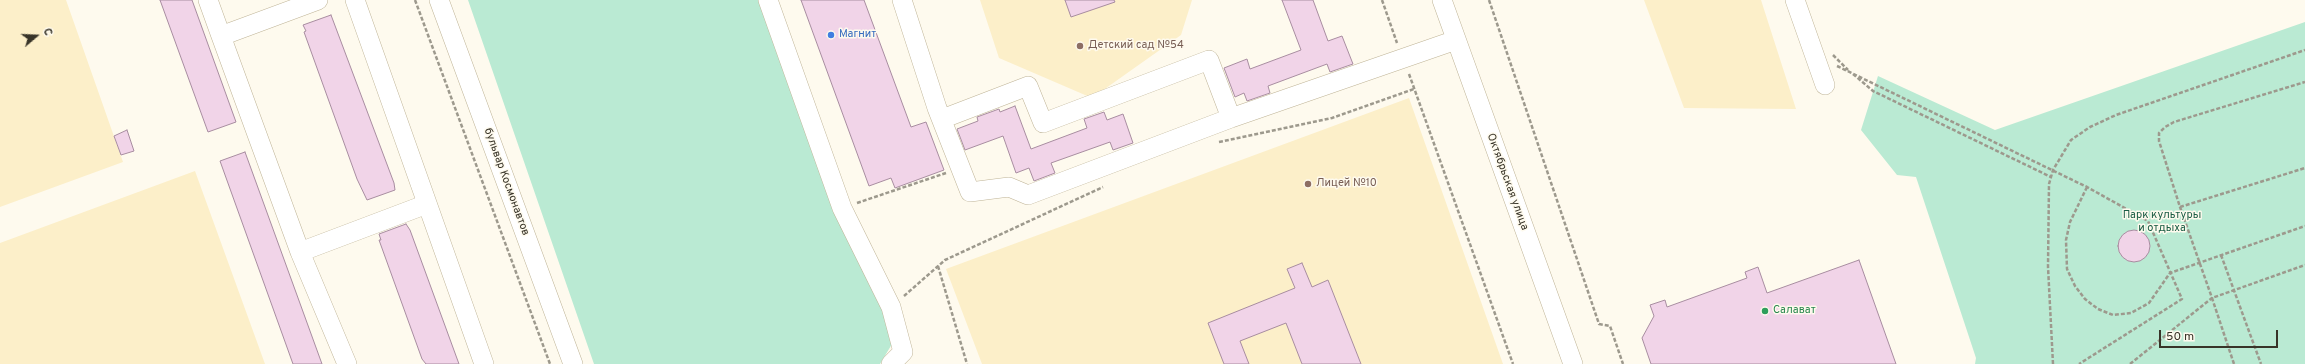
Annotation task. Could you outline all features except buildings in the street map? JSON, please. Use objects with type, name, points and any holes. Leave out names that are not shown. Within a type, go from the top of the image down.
[{"type":"street","points":[[208,0],[300,252],[347,364]]},
{"type":"street","points":[[221,36],[318,0]]},
{"type":"street","points":[[355,0],[484,364]]},
{"type":"street","name":"бульвар Космонавтов","points":[[439,0],[573,364]]},
{"type":"street","points":[[768,0],[842,208],[891,307],[903,352],[891,364]]},
{"type":"street","points":[[902,0],[942,119],[970,192],[1009,187],[1028,195],[1231,118],[1456,40]]},
{"type":"street","name":"Октябрьская улица","points":[[1442,0],[1573,364]]},
{"type":"street","points":[[1795,0],[1822,54],[1825,86]]},
{"type":"street","points":[[942,119],[1028,86],[1042,123],[1209,60],[1231,118]]},
{"type":"street","points":[[300,252],[427,204]]},
{"type":"path","points":[[415,0],[550,364]]},
{"type":"path","points":[[1382,0],[1513,364]]},
{"type":"path","points":[[1489,0],[1599,324],[1610,326],[1623,364]]},
{"type":"path","points":[[2053,364],[2048,267],[2051,177],[2052,170],[2071,140],[2090,127],[2116,115],[2305,50]]},
{"type":"path","points":[[1822,54],[1850,72],[1873,91],[2051,177]]},
{"type":"path","points":[[1822,54],[1850,72],[2087,187],[2148,221],[2182,299],[2079,364]]},
{"type":"path","points":[[2234,364],[2180,207],[2159,140],[2159,133],[2165,127],[2305,82]]},
{"type":"path","points":[[1218,143],[1332,118],[1414,89]]},
{"type":"path","points":[[842,208],[961,168]]},
{"type":"path","points":[[2180,207],[2305,168]]},
{"type":"path","points":[[891,307],[945,260],[1108,184]]},
{"type":"path","points":[[2087,187],[2070,222],[2065,256],[2067,269],[2075,286],[2085,299],[2098,309],[2113,315],[2131,313],[2149,303],[2170,273],[2305,226]]},
{"type":"path","points":[[2221,255],[2261,364]]},
{"type":"path","points":[[2130,364],[2212,298],[2305,265]]},
{"type":"path","points":[[938,266],[967,364]]},
{"type":"shaded area","points":[[0,0],[66,0],[123,162],[0,207]]},
{"type":"shaded area","name":"Детский сад №54","points":[[980,0],[1192,0],[1181,35],[1092,98],[999,58]]},
{"type":"shaded area","points":[[1644,0],[1761,0],[1796,109],[1684,108]]},
{"type":"shaded area","name":"Лицей №10","points":[[1409,98],[1503,364],[982,364],[946,269]]},
{"type":"shaded area","points":[[195,171],[265,364],[0,364],[0,243]]},
{"type":"green space","points":[[468,0],[761,0],[879,292],[892,344],[880,364],[594,364]]},
{"type":"green space","name":"Парк культуры и отдыха","points":[[2305,22],[2305,364],[1975,364],[1976,358],[1916,177],[1897,175],[1861,130],[1878,76],[1995,130]]},
{"type":"place","name":"Магнит","points":[[831,35]]},
{"type":"place","name":"Детский сад №54","points":[[1080,46]]},
{"type":"place","name":"Лицей №10","points":[[1308,184]]},
{"type":"place","name":"Салават","points":[[1765,311]]}]
